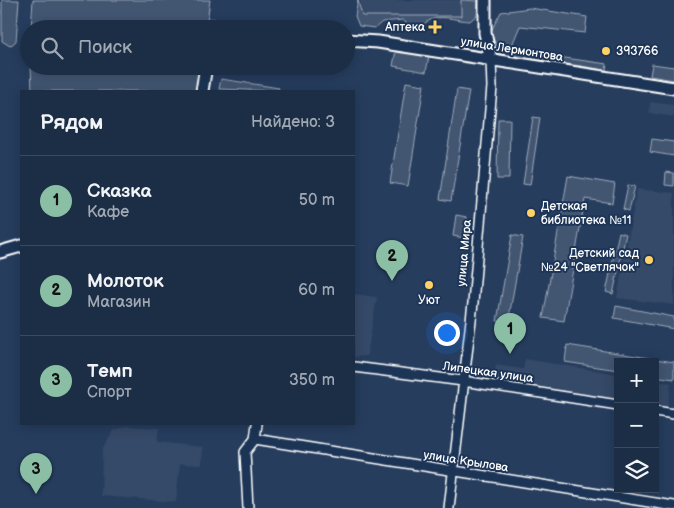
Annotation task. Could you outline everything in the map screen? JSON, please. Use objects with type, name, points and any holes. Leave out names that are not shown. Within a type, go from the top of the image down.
[{"type":"street","name":"улица Мира","points":[[449,508],[473,303],[492,87],[491,60],[485,33],[485,0]]},
{"type":"street","name":"улица Лермонтова","points":[[355,41],[378,42],[674,88]]},
{"type":"street","points":[[202,90],[205,75]]},
{"type":"street","points":[[0,252],[20,246]]},
{"type":"street","name":"Липецкая улица","points":[[355,367],[463,381],[614,404]]},
{"type":"street","points":[[659,412],[674,414]]},
{"type":"street","points":[[248,508],[245,452],[255,439],[257,425]]},
{"type":"street","name":"улица Крылова","points":[[255,439],[674,506]]},
{"type":"shaded area","points":[[2,0],[19,0],[16,41],[10,46],[2,41]]},
{"type":"shaded area","points":[[33,0],[210,0],[207,20],[32,20]]},
{"type":"shaded area","points":[[358,0],[362,16],[461,16],[461,0],[478,1],[477,15],[470,21],[437,18],[411,28],[403,20],[382,22],[375,28],[359,26],[355,16]]},
{"type":"shaded area","points":[[360,0],[461,0],[461,16],[362,16]]},
{"type":"shaded area","points":[[530,8],[587,17],[585,33],[520,26],[512,45],[501,50],[489,35],[501,12]]},
{"type":"shaded area","points":[[396,50],[429,56],[426,72],[393,66]]},
{"type":"shaded area","points":[[516,51],[607,64],[606,70],[515,56]]},
{"type":"shaded area","points":[[652,64],[674,67],[674,80],[650,76]]},
{"type":"shaded area","points":[[31,75],[200,75],[197,90],[32,90]]},
{"type":"shaded area","points":[[221,79],[279,88],[278,90],[219,89]]},
{"type":"shaded area","points":[[406,82],[424,85],[408,186],[390,183]]},
{"type":"shaded area","points":[[457,89],[469,91],[451,201],[440,199]]},
{"type":"shaded area","points":[[650,102],[674,105],[674,117],[649,113]]},
{"type":"shaded area","points":[[533,117],[540,118],[530,185],[523,184]]},
{"type":"shaded area","points":[[498,119],[510,119],[509,179],[497,179]]},
{"type":"shaded area","points":[[652,139],[674,142],[674,156],[650,152]]},
{"type":"shaded area","points":[[666,172],[674,173],[674,186],[665,185]]},
{"type":"shaded area","points":[[568,176],[615,184],[612,203],[585,199],[564,321],[543,318]]},
{"type":"shaded area","points":[[628,185],[635,186],[629,211],[623,209]]},
{"type":"shaded area","name":"Детский сад №24 \"Светлячок\"","points":[[637,189],[674,193],[674,305],[617,298]]},
{"type":"shaded area","points":[[456,215],[467,217],[465,238],[453,236]]},
{"type":"shaded area","points":[[619,232],[626,234],[613,294],[606,292]]},
{"type":"shaded area","points":[[512,235],[523,237],[508,323],[497,321]]},
{"type":"shaded area","points":[[355,294],[377,297],[367,356],[355,357]]},
{"type":"shaded area","points":[[616,306],[674,317],[674,329],[614,318]]},
{"type":"shaded area","points":[[567,345],[649,358],[614,358],[614,369],[565,362]]},
{"type":"shaded area","points":[[525,359],[614,373],[614,401],[493,383],[496,365],[523,369]]},
{"type":"shaded area","points":[[659,360],[674,362],[674,379],[659,377]]},
{"type":"shaded area","points":[[659,382],[671,383],[667,409],[659,408]]},
{"type":"shaded area","points":[[127,426],[159,428],[157,442],[203,447],[202,465],[180,464],[176,502],[101,496],[102,450],[114,430]]},
{"type":"place","name":"Аптека","points":[[435,27]]},
{"type":"place","name":"393766","points":[[606,51]]},
{"type":"place","name":"Детская библиотека №11","points":[[531,213]]},
{"type":"place","name":"Детский сад №24 \"Светлячок\"","points":[[649,260]]},
{"type":"place","name":"Молоток","points":[[392,281]]},
{"type":"place","name":"Уют","points":[[429,285]]},
{"type":"place","name":"Сказка","points":[[510,354]]},
{"type":"place","name":"Темп","points":[[36,494]]}]
